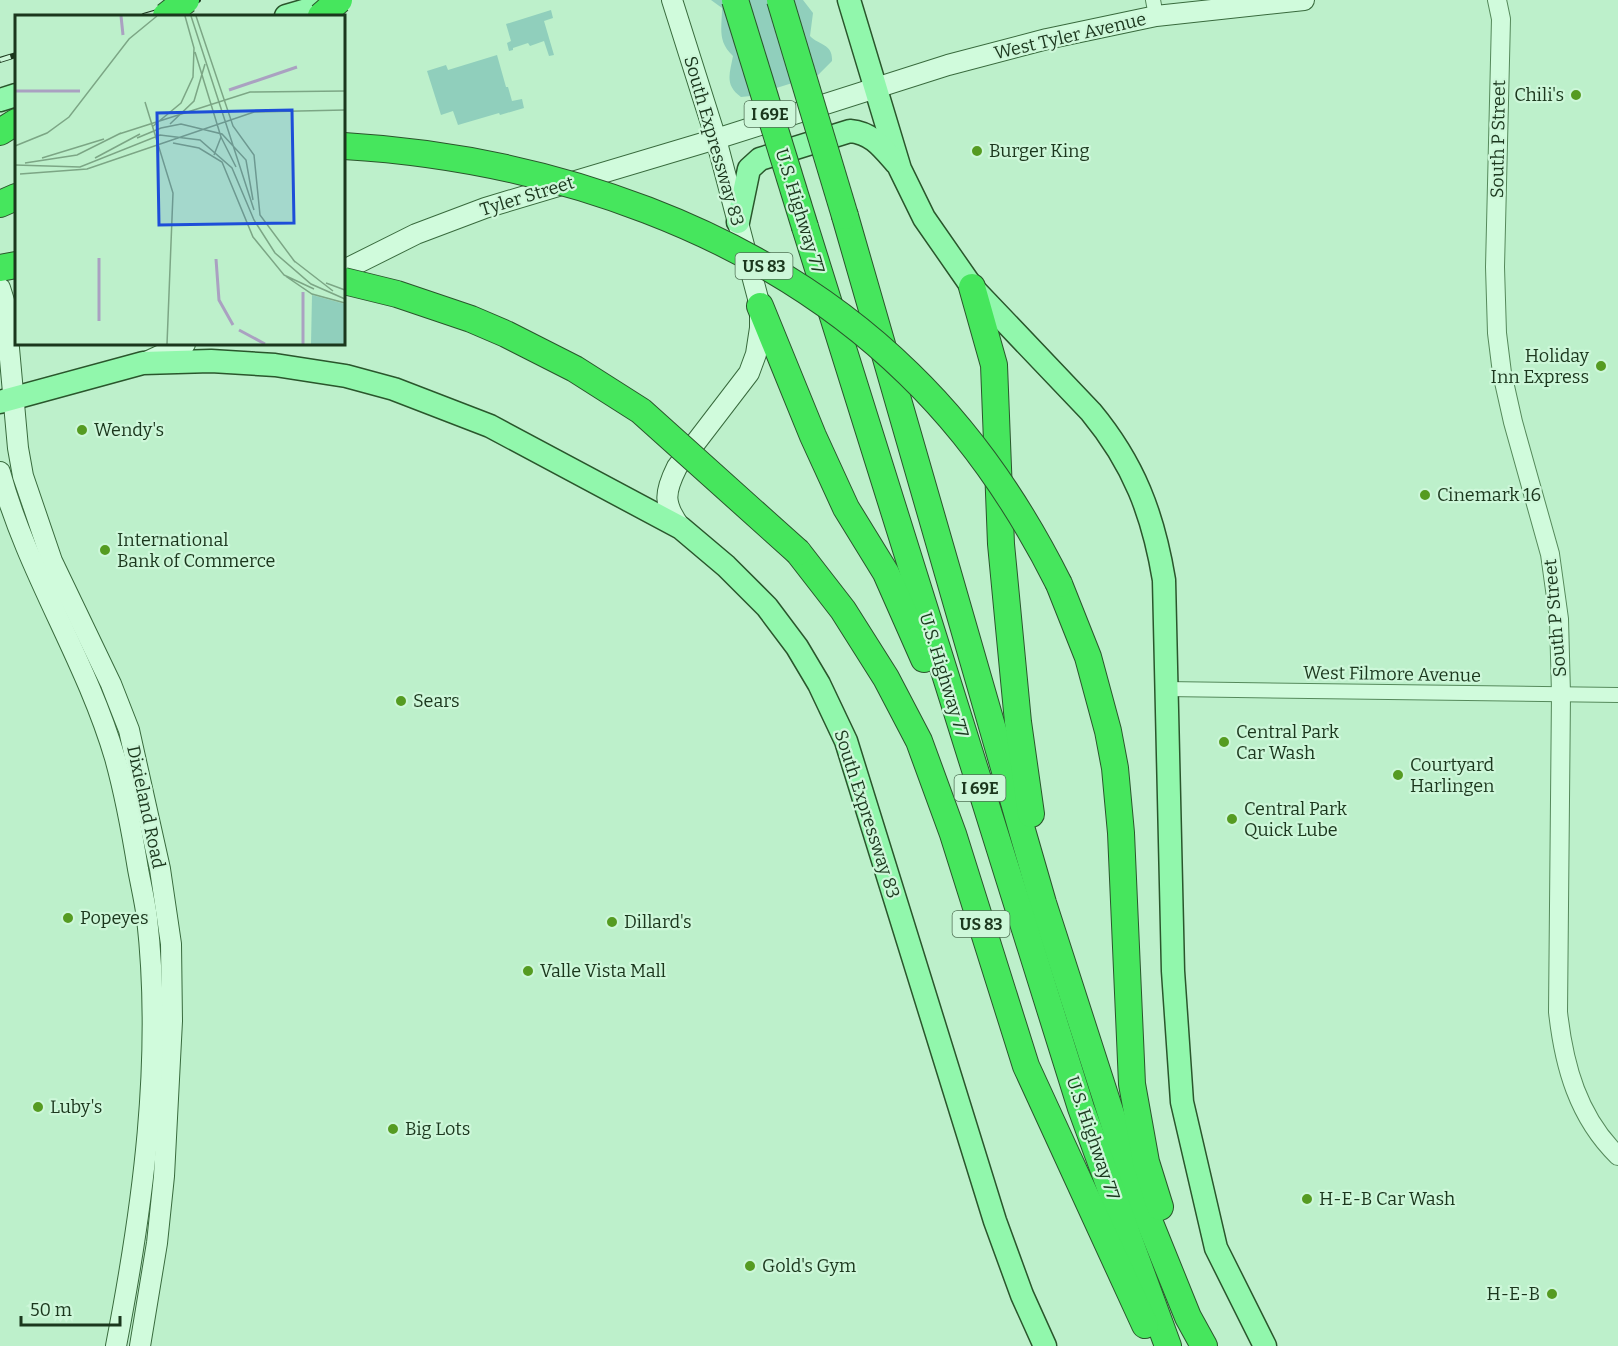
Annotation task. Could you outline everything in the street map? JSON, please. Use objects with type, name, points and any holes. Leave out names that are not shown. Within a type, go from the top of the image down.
[{"type":"highway","points":[[167,15],[186,0]]},
{"type":"highway","points":[[322,15],[341,0]]},
{"type":"highway","name":"U.S. Highway 77","points":[[735,0],[972,766],[990,816],[1081,1108],[1168,1346]]},
{"type":"highway","name":"U.S. Highway 77","points":[[780,0],[845,216],[1043,903],[1131,1176],[1201,1342]]},
{"type":"highway","points":[[0,132],[15,123]]},
{"type":"highway","name":"US 83","points":[[345,146],[453,158],[507,169],[582,189],[644,210],[705,236],[784,278],[858,329],[933,398],[964,433],[1004,487],[1034,536],[1059,584],[1088,657],[1108,731],[1122,833],[1130,1060],[1135,1108],[1146,1162],[1201,1342]]},
{"type":"highway","points":[[0,188],[15,183]]},
{"type":"highway","points":[[0,204],[15,197]]},
{"type":"highway","points":[[0,268],[15,265]]},
{"type":"highway","name":"US 83","points":[[345,281],[398,294],[471,319],[506,334],[575,369],[641,411],[798,552],[843,610],[886,678],[919,741],[953,834],[1026,1066],[1137,1310],[1156,1346]]},
{"type":"highway","points":[[972,286],[994,365],[1001,544],[1007,612],[1018,722],[1043,903]]},
{"type":"highway","points":[[760,306],[813,436],[846,508],[886,573],[972,766]]},
{"type":"main road","points":[[289,15],[341,0]]},
{"type":"main road","name":"South Expressway 83","points":[[672,0],[716,139],[760,306],[760,328],[758,345],[749,373],[676,467],[668,485],[667,507],[681,528],[726,566],[767,607],[797,647],[819,684],[846,741],[995,1221],[1022,1295],[1044,1346]]},
{"type":"main road","points":[[849,0],[900,169],[924,218],[972,286],[1093,414],[1112,440],[1140,490],[1155,532],[1164,580],[1173,971],[1182,1102],[1216,1248],[1265,1346]]},
{"type":"main road","name":"West Tyler Avenue","points":[[716,139],[951,64],[1154,8],[1304,0]]},
{"type":"main road","points":[[0,100],[15,95]]},
{"type":"main road","points":[[738,222],[748,169],[760,159],[850,131],[859,132],[876,140],[900,169]]},
{"type":"main road","name":"Tyler Street","points":[[345,270],[416,234],[485,208],[716,139]]},
{"type":"main road","name":"Dixieland Road","points":[[0,288],[5,304],[7,400],[23,476],[52,561],[111,684],[129,730],[155,846],[171,944],[172,1022],[164,1176],[158,1244],[140,1346]]},
{"type":"main road","points":[[7,400],[143,363],[183,345]]},
{"type":"main road","points":[[143,363],[211,361],[275,365],[346,376],[394,389],[490,426],[681,528]]},
{"type":"main road","name":"Dixieland Road","points":[[0,472],[26,549],[76,657],[114,757],[134,842],[147,917],[152,994],[152,1054],[143,1186],[132,1263],[116,1346]]},
{"type":"street","name":"South P Street","points":[[1497,0],[1501,19],[1495,267],[1497,333],[1502,373],[1511,412],[1542,520],[1555,578],[1559,619],[1561,694],[1558,1012],[1570,1077],[1577,1098],[1587,1117],[1618,1156]]},
{"type":"street","name":"West Filmore Avenue","points":[[1166,689],[1618,695]]},
{"type":"shaded area","points":[[711,0],[803,0],[813,13],[810,36],[828,48],[832,61],[818,75],[741,97],[730,83],[733,56],[722,39],[722,8]]},
{"type":"shaded area","points":[[551,10],[553,18],[544,21],[554,55],[549,56],[544,41],[530,46],[528,43],[509,51],[507,43],[511,41],[506,24]]},
{"type":"shaded area","points":[[497,55],[512,101],[522,99],[524,108],[458,125],[453,111],[441,115],[427,71],[446,65],[448,70]]},
{"type":"railway","points":[[147,15],[198,0]]},
{"type":"railway","points":[[0,60],[15,55]]},
{"type":"place","name":"Chili's","points":[[1576,95]]},
{"type":"place","name":"Burger King","points":[[977,151]]},
{"type":"place","name":"Holiday Inn Express","points":[[1601,366]]},
{"type":"place","name":"Wendy's","points":[[82,430]]},
{"type":"place","name":"Cinemark 16","points":[[1425,495]]},
{"type":"place","name":"International Bank of Commerce","points":[[105,550]]},
{"type":"place","name":"Sears","points":[[401,701]]},
{"type":"place","name":"Central Park Car Wash","points":[[1224,742]]},
{"type":"place","name":"Courtyard Harlingen","points":[[1398,775]]},
{"type":"place","name":"Central Park Quick Lube","points":[[1232,819]]},
{"type":"place","name":"Popeyes","points":[[68,918]]},
{"type":"place","name":"Dillard's","points":[[612,922]]},
{"type":"place","name":"Valle Vista Mall","points":[[528,971]]},
{"type":"place","name":"Luby's","points":[[38,1107]]},
{"type":"place","name":"Big Lots","points":[[393,1129]]},
{"type":"place","name":"H-E-B Car Wash","points":[[1307,1199]]},
{"type":"place","name":"Gold's Gym","points":[[750,1266]]},
{"type":"place","name":"H-E-B","points":[[1552,1294]]}]
